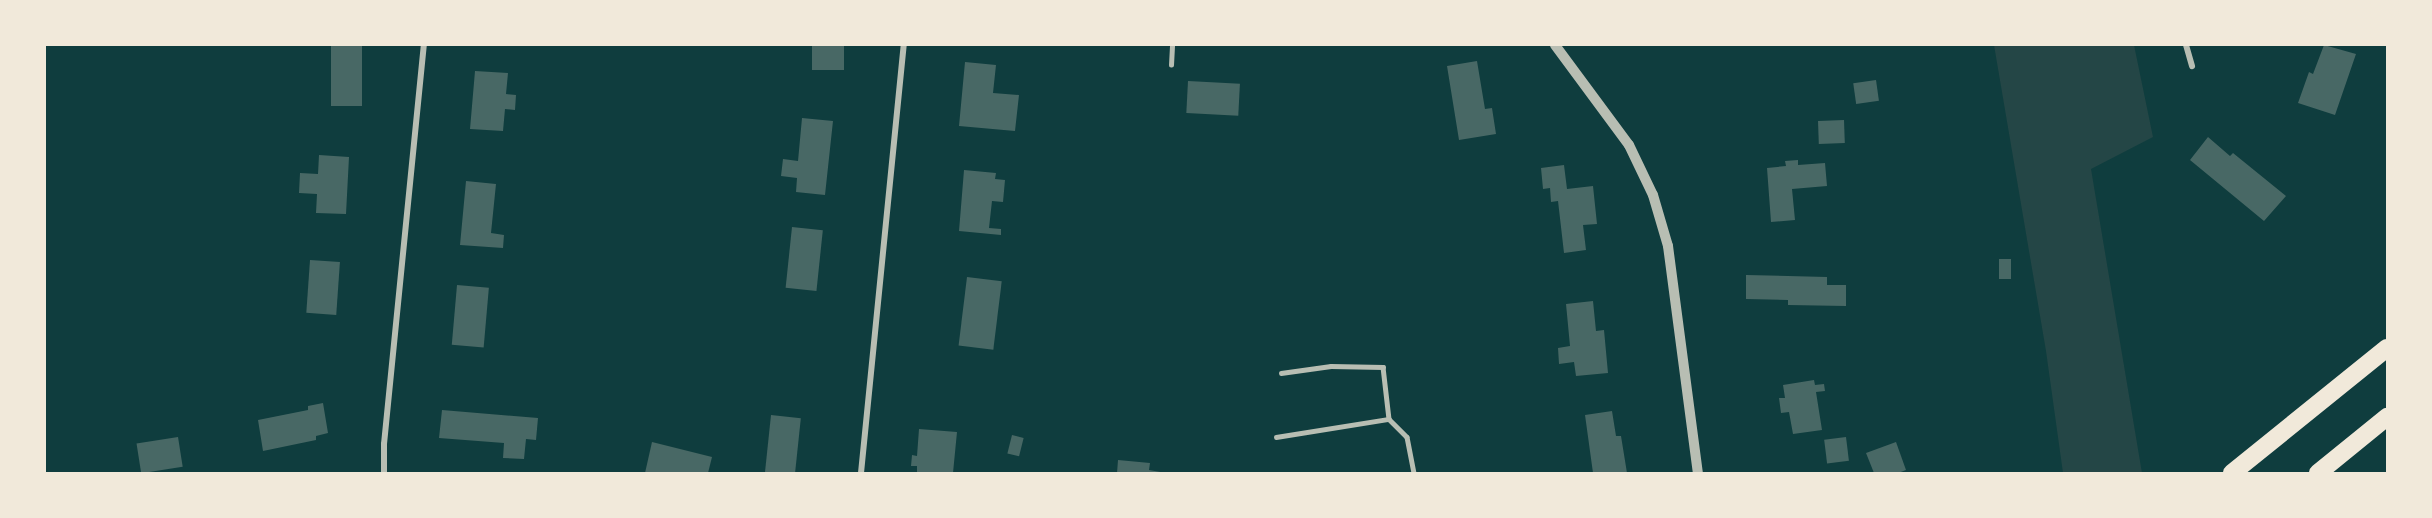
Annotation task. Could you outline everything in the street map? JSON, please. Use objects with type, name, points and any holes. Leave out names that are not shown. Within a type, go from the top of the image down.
[{"type":"highway","points":[[2232,473],[2387,348]]},
{"type":"highway","points":[[2318,473],[2387,417]]},
{"type":"street","points":[[384,473],[424,45]]},
{"type":"street","points":[[861,473],[904,45]]},
{"type":"street","points":[[1555,45],[1629,145],[1653,195],[1668,246],[1698,473]]},
{"type":"street","points":[[2186,45],[2192,66]]},
{"type":"lane","points":[[1171,64],[1172,45]]},
{"type":"lane","points":[[1281,373],[1331,366],[1383,367],[1389,419],[1407,437],[1414,473]]},
{"type":"lane","points":[[1276,437],[1389,419]]},
{"type":"shaded area","points":[[1994,45],[2134,45],[2153,137],[2091,169],[2142,473],[2063,473],[2046,351]]},
{"type":"building","points":[[331,45],[362,45],[362,106],[331,106]]},
{"type":"building","points":[[812,45],[844,45],[844,70],[812,70]]},
{"type":"building","points":[[2324,45],[2356,54],[2335,115],[2298,103],[2309,72],[2313,74]]},
{"type":"building","points":[[1477,61],[1485,109],[1492,108],[1496,134],[1459,140],[1447,66]]},
{"type":"building","points":[[965,62],[996,65],[993,93],[1019,95],[1015,131],[959,126]]},
{"type":"building","points":[[475,71],[508,73],[506,94],[516,95],[515,110],[505,109],[503,131],[470,129]]},
{"type":"building","points":[[1876,80],[1879,101],[1856,104],[1853,83]]},
{"type":"building","points":[[1188,81],[1240,84],[1238,116],[1186,113]]},
{"type":"building","points":[[802,118],[833,121],[825,195],[796,192],[797,178],[781,176],[783,159],[798,161]]},
{"type":"building","points":[[1844,120],[1845,143],[1819,144],[1818,121]]},
{"type":"building","points":[[2208,137],[2230,156],[2233,153],[2286,196],[2264,221],[2190,160]]},
{"type":"building","points":[[319,155],[349,157],[346,214],[316,213],[317,194],[299,193],[300,173],[318,174]]},
{"type":"building","points":[[1798,160],[1798,165],[1825,163],[1827,186],[1792,189],[1795,220],[1771,222],[1767,168],[1786,166],[1785,161]]},
{"type":"building","points":[[1564,165],[1567,189],[1593,186],[1597,224],[1583,225],[1586,250],[1564,253],[1558,201],[1551,202],[1550,188],[1543,189],[1541,168]]},
{"type":"building","points":[[964,170],[996,173],[995,179],[1005,180],[1003,202],[992,201],[989,228],[1001,229],[1001,235],[959,231]]},
{"type":"building","points":[[466,181],[496,184],[491,233],[504,235],[503,248],[460,245]]},
{"type":"building","points":[[792,227],[823,230],[816,291],[786,288]]},
{"type":"building","points":[[1999,259],[2011,259],[2011,279],[1999,279]]},
{"type":"building","points":[[310,260],[340,262],[336,315],[306,313]]},
{"type":"building","points":[[1746,275],[1827,277],[1827,285],[1846,285],[1846,306],[1788,305],[1788,300],[1746,299]]},
{"type":"building","points":[[967,277],[1002,281],[993,350],[959,345]]},
{"type":"building","points":[[457,285],[489,288],[484,348],[452,345]]},
{"type":"building","points":[[1593,301],[1596,331],[1604,330],[1608,373],[1576,376],[1574,362],[1559,364],[1558,348],[1570,346],[1566,304]]},
{"type":"building","points":[[1814,380],[1815,385],[1824,384],[1825,391],[1816,392],[1822,430],[1793,434],[1789,412],[1781,413],[1779,398],[1785,398],[1783,385]]},
{"type":"building","points":[[323,403],[328,433],[316,436],[316,440],[263,451],[258,420],[308,410],[308,406]]},
{"type":"building","points":[[442,410],[538,418],[536,440],[526,439],[524,459],[503,458],[504,443],[439,438]]},
{"type":"building","points":[[1612,411],[1616,436],[1621,436],[1627,473],[1593,473],[1585,415]]},
{"type":"building","points":[[771,415],[801,418],[795,473],[765,473]]},
{"type":"building","points":[[919,429],[957,432],[953,473],[917,473],[917,466],[911,466],[912,455],[917,456]]},
{"type":"building","points":[[1012,435],[1024,438],[1019,456],[1007,453]]},
{"type":"building","points":[[178,437],[183,467],[141,473],[137,444]]},
{"type":"building","points":[[1846,437],[1849,461],[1827,464],[1824,440]]},
{"type":"building","points":[[652,442],[712,457],[708,473],[645,473]]},
{"type":"building","points":[[1896,442],[1906,470],[1898,473],[1874,473],[1866,453]]},
{"type":"building","points":[[1118,460],[1150,463],[1149,470],[1166,473],[1117,473]]}]
